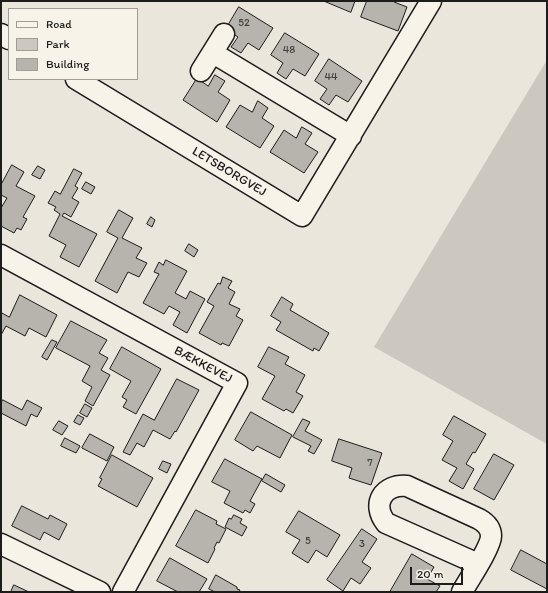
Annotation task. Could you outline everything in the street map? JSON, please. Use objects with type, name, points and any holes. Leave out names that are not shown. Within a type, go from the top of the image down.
[{"type":"street","name":"LETSBORGVEJ","points":[[78,80],[302,216],[431,1]]},
{"type":"street","points":[[201,72],[224,34]]},
{"type":"street","points":[[213,53],[351,136]]},
{"type":"street","name":"BÆKKEVEJ","points":[[1,255],[237,383],[123,592]]},
{"type":"street","points":[[462,592],[478,564],[490,541],[490,530],[488,525],[407,486],[400,485],[392,487],[382,496],[379,503],[379,511],[381,517],[386,523],[478,564]]},
{"type":"street","points":[[1,544],[100,592]]},
{"type":"green space","points":[[547,60],[547,444],[374,347]]},
{"type":"building","points":[[324,1],[355,1],[351,12]]},
{"type":"building","points":[[367,1],[394,1],[407,7],[398,31],[361,17]]},
{"type":"building","points":[[239,7],[273,28],[259,50],[248,43],[241,53],[231,47],[238,37],[226,29]]},
{"type":"building","points":[[285,33],[319,54],[305,76],[293,69],[286,79],[277,73],[283,63],[271,55]]},
{"type":"building","points":[[329,59],[362,81],[348,102],[336,95],[329,105],[320,99],[327,89],[315,81]]},
{"type":"building","points":[[215,75],[225,81],[218,92],[230,100],[217,122],[183,100],[197,78],[208,86]]},
{"type":"building","points":[[258,101],[268,108],[262,118],[274,126],[260,148],[226,127],[240,105],[252,112]]},
{"type":"building","points":[[302,127],[312,133],[305,144],[318,152],[304,173],[270,152],[284,130],[296,138]]},
{"type":"building","points":[[12,165],[24,172],[16,186],[35,196],[23,217],[27,219],[21,230],[17,228],[14,233],[1,226],[1,208],[7,198],[1,195],[1,185]]},
{"type":"building","points":[[38,166],[45,170],[40,179],[32,175]]},
{"type":"building","points":[[74,169],[82,173],[75,186],[78,188],[72,198],[79,202],[71,217],[64,213],[62,216],[97,234],[79,267],[60,257],[66,245],[49,236],[60,214],[54,210],[56,207],[48,203],[55,191],[60,194]]},
{"type":"building","points":[[86,182],[95,187],[91,194],[82,189]]},
{"type":"building","points":[[119,210],[133,218],[122,238],[142,248],[136,258],[147,263],[139,277],[128,272],[117,293],[95,281],[118,238],[107,232]]},
{"type":"building","points":[[151,217],[155,220],[152,227],[147,224]]},
{"type":"building","points":[[189,244],[198,250],[194,257],[185,251]]},
{"type":"building","points":[[166,260],[187,271],[175,293],[186,299],[190,291],[205,299],[187,333],[173,325],[180,312],[169,306],[164,314],[143,303],[159,274],[154,272],[159,262],[163,265]]},
{"type":"building","points":[[223,277],[232,281],[228,288],[235,292],[229,304],[240,309],[236,316],[243,320],[229,346],[222,343],[221,345],[199,333],[214,306],[207,302],[218,283],[220,284]]},
{"type":"building","points":[[20,295],[57,315],[46,337],[29,328],[25,336],[6,326],[1,335],[1,315],[2,313],[9,317]]},
{"type":"building","points":[[282,297],[293,304],[290,310],[329,333],[319,351],[314,348],[313,351],[276,330],[281,322],[271,316]]},
{"type":"building","points":[[71,321],[107,340],[99,353],[108,358],[101,370],[110,375],[93,406],[85,401],[92,387],[82,381],[90,366],[56,348]]},
{"type":"building","points":[[52,340],[57,342],[47,360],[42,357]]},
{"type":"building","points":[[122,347],[161,369],[136,414],[123,407],[127,400],[122,397],[131,381],[110,369]]},
{"type":"building","points":[[269,347],[289,357],[285,364],[305,375],[296,392],[303,396],[293,413],[286,409],[284,411],[262,399],[275,376],[258,367]]},
{"type":"building","points":[[177,379],[199,390],[176,432],[175,431],[170,439],[153,430],[144,447],[137,443],[130,455],[123,452],[143,414],[154,420]]},
{"type":"building","points":[[3,400],[22,410],[27,400],[42,408],[37,417],[31,414],[26,426],[1,413],[1,403]]},
{"type":"building","points":[[85,404],[92,408],[87,417],[80,413]]},
{"type":"building","points":[[251,412],[292,435],[280,458],[257,446],[253,451],[235,440]]},
{"type":"building","points":[[78,415],[84,418],[80,425],[74,422]]},
{"type":"building","points":[[454,416],[486,434],[475,453],[473,452],[466,464],[474,469],[463,489],[449,481],[457,468],[442,460],[453,441],[443,435]]},
{"type":"building","points":[[303,419],[310,422],[305,431],[322,440],[314,454],[308,451],[311,446],[293,437]]},
{"type":"building","points":[[59,421],[68,426],[62,435],[53,430]]},
{"type":"building","points":[[90,434],[114,447],[107,461],[82,448]]},
{"type":"building","points":[[65,438],[80,446],[76,453],[61,446]]},
{"type":"building","points":[[339,439],[382,453],[371,485],[349,478],[352,468],[332,461]]},
{"type":"building","points":[[494,454],[514,465],[494,500],[474,489]]},
{"type":"building","points":[[112,455],[153,478],[137,507],[98,486],[102,479],[100,478]]},
{"type":"building","points":[[225,459],[262,479],[250,501],[255,504],[250,513],[245,510],[243,513],[224,503],[230,491],[212,482]]},
{"type":"building","points":[[163,461],[171,464],[167,473],[159,469]]},
{"type":"building","points":[[266,474],[285,485],[281,492],[262,481]]},
{"type":"building","points":[[22,506],[48,519],[50,515],[67,524],[59,540],[44,532],[40,540],[12,526]]},
{"type":"building","points":[[196,510],[217,521],[216,524],[226,529],[219,543],[217,542],[208,563],[176,546]]},
{"type":"building","points":[[299,511],[340,535],[327,557],[316,550],[308,563],[292,553],[300,540],[286,532]]},
{"type":"building","points":[[234,515],[242,519],[240,523],[247,527],[242,536],[225,527],[229,518],[231,519]]},
{"type":"building","points":[[362,529],[377,539],[362,562],[371,568],[360,584],[351,578],[343,591],[327,580]]},
{"type":"building","points":[[521,550],[547,564],[547,589],[511,570]]},
{"type":"building","points":[[412,554],[434,567],[427,579],[440,586],[436,592],[390,592]]},
{"type":"building","points":[[170,558],[207,579],[199,592],[178,592],[157,581]]},
{"type":"building","points":[[216,575],[237,587],[237,589],[240,590],[239,592],[215,592],[209,589]]},
{"type":"building","points":[[14,585],[29,592],[11,592]]}]
